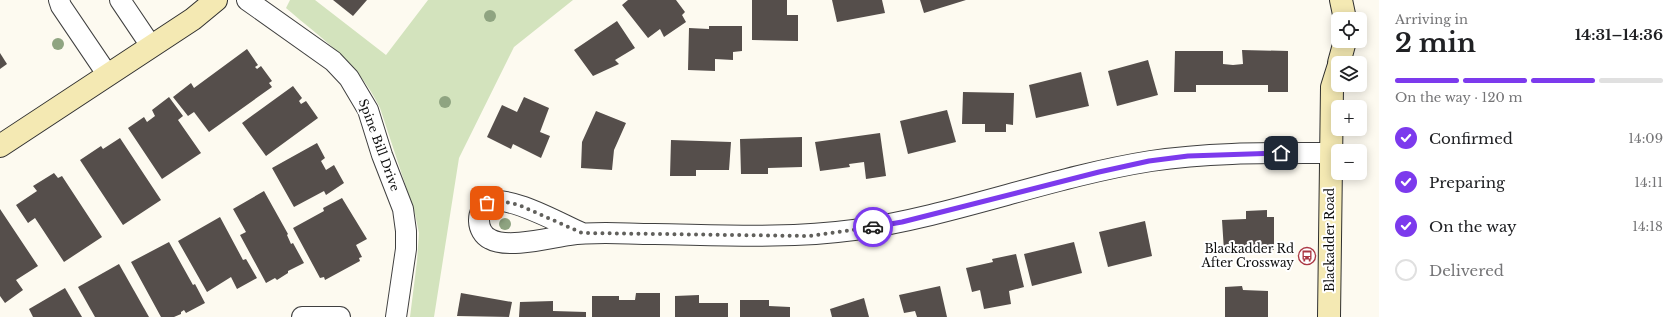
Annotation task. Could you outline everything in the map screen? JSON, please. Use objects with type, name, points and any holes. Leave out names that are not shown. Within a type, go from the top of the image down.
[{"type":"street","points":[[59,0],[61,6],[107,74]]},
{"type":"street","points":[[120,0],[151,46]]},
{"type":"street","points":[[0,146],[107,74],[193,19],[216,0]]},
{"type":"street","name":"Spine Bill Drive","points":[[247,0],[333,61],[349,78],[368,110],[382,155],[403,209],[406,231],[406,249],[396,317]]},
{"type":"street","points":[[1341,0],[1344,12]]},
{"type":"street","name":"Blackadder Road","points":[[1329,317],[1332,92]]},
{"type":"street","points":[[582,233],[810,236],[902,222],[1099,172],[1149,161],[1225,154],[1330,153]]},
{"type":"street","points":[[302,317],[340,317]]},
{"type":"green space","points":[[290,0],[315,0],[386,55],[428,0],[573,0],[514,47],[459,158],[434,317],[410,317],[419,233],[415,214],[380,108],[371,92],[351,65],[327,42],[286,8]]},
{"type":"building","points":[[333,0],[367,0],[353,16]]},
{"type":"building","points":[[628,0],[676,0],[685,12],[682,15],[686,22],[664,37],[660,29],[648,38],[622,5]]},
{"type":"building","points":[[752,0],[787,0],[787,15],[798,15],[798,41],[752,40]]},
{"type":"building","points":[[832,0],[882,0],[885,13],[837,22]]},
{"type":"building","points":[[920,0],[966,0],[924,13]]},
{"type":"building","points":[[617,21],[635,48],[615,60],[619,64],[593,76],[574,50]]},
{"type":"building","points":[[709,26],[742,26],[742,51],[733,52],[733,60],[715,59],[715,71],[688,70],[689,28],[709,29]]},
{"type":"building","points":[[247,49],[258,65],[255,67],[257,69],[261,66],[272,81],[269,83],[272,87],[209,132],[194,112],[188,116],[173,97],[191,83],[194,88]]},
{"type":"building","points":[[1242,50],[1288,51],[1288,92],[1268,92],[1268,85],[1196,85],[1196,92],[1174,92],[1175,51],[1223,51],[1223,64],[1233,65],[1243,64]]},
{"type":"building","points":[[0,53],[7,64],[0,69]]},
{"type":"building","points":[[1148,60],[1158,95],[1117,106],[1108,71]]},
{"type":"building","points":[[1081,72],[1089,106],[1036,118],[1029,85]]},
{"type":"building","points":[[293,86],[302,98],[299,101],[301,104],[306,101],[318,118],[266,156],[242,123]]},
{"type":"building","points":[[963,92],[1014,93],[1013,125],[1006,124],[1006,132],[985,132],[985,124],[962,124]]},
{"type":"building","points":[[169,97],[183,116],[178,120],[201,153],[162,179],[128,128],[144,117],[147,122],[155,116],[152,110]]},
{"type":"building","points":[[524,97],[549,108],[540,132],[550,136],[541,158],[513,144],[511,149],[487,137],[502,105],[517,112]]},
{"type":"building","points":[[947,110],[956,142],[908,154],[900,121]]},
{"type":"building","points":[[596,111],[626,123],[614,150],[612,170],[581,168],[582,142]]},
{"type":"building","points":[[880,133],[886,176],[866,179],[864,162],[849,164],[850,167],[820,171],[815,142]]},
{"type":"building","points":[[802,137],[802,167],[768,168],[768,174],[741,174],[740,139]]},
{"type":"building","points":[[120,138],[161,200],[123,225],[80,160],[101,146],[103,149]]},
{"type":"building","points":[[671,140],[731,142],[729,170],[696,170],[696,176],[670,176]]},
{"type":"building","points":[[317,143],[325,158],[321,161],[326,170],[334,165],[344,183],[326,195],[324,191],[294,207],[272,168]]},
{"type":"building","points":[[54,173],[58,178],[62,176],[102,237],[64,262],[35,218],[28,223],[16,205],[37,191],[33,186]]},
{"type":"building","points":[[264,191],[288,234],[287,235],[291,244],[293,243],[304,263],[288,271],[288,273],[277,280],[275,278],[266,283],[240,235],[246,232],[233,209]]},
{"type":"building","points":[[342,198],[367,239],[356,245],[362,257],[359,258],[360,261],[325,280],[324,277],[320,278],[293,228],[324,211],[323,208]]},
{"type":"building","points":[[0,209],[38,266],[16,280],[23,290],[5,303],[0,296]]},
{"type":"building","points":[[1267,210],[1267,217],[1274,217],[1274,250],[1224,251],[1222,220],[1246,219],[1246,211]]},
{"type":"building","points":[[220,217],[243,260],[246,259],[257,278],[237,289],[231,277],[207,292],[178,241]]},
{"type":"building","points":[[1145,221],[1152,256],[1108,267],[1099,232]]},
{"type":"building","points":[[169,242],[205,303],[186,313],[184,310],[181,314],[174,317],[161,317],[131,262]]},
{"type":"building","points":[[1074,242],[1082,273],[1032,286],[1024,254]]},
{"type":"building","points":[[1016,254],[1024,287],[1009,291],[1011,304],[984,309],[980,290],[972,292],[966,268],[993,262],[992,259]]},
{"type":"building","points":[[119,264],[149,317],[95,317],[78,287]]},
{"type":"building","points":[[940,286],[947,317],[917,317],[915,311],[904,313],[899,295]]},
{"type":"building","points":[[1242,286],[1243,290],[1268,291],[1268,317],[1225,317],[1225,287]]},
{"type":"building","points":[[65,288],[82,317],[33,317],[29,309]]},
{"type":"building","points":[[461,293],[512,302],[509,317],[457,316]]},
{"type":"building","points":[[636,293],[660,293],[660,317],[592,317],[592,296],[619,296],[619,300],[635,300]]},
{"type":"building","points":[[699,295],[699,303],[728,303],[728,317],[675,317],[675,296]]},
{"type":"building","points":[[864,298],[869,317],[832,317],[830,309]]},
{"type":"building","points":[[740,300],[769,300],[769,306],[790,307],[790,317],[740,317]]},
{"type":"building","points":[[553,301],[553,311],[586,312],[586,317],[519,317],[520,302]]},
{"type":"way so far","points":[[487,203],[496,200],[519,205],[582,233],[810,236],[873,227]]},
{"type":"place","name":"Blackadder Rd After Crossway","points":[[1307,256]]},
{"type":"route","points":[[873,227],[902,222],[1099,172],[1149,161],[1188,156],[1281,153]]}]
